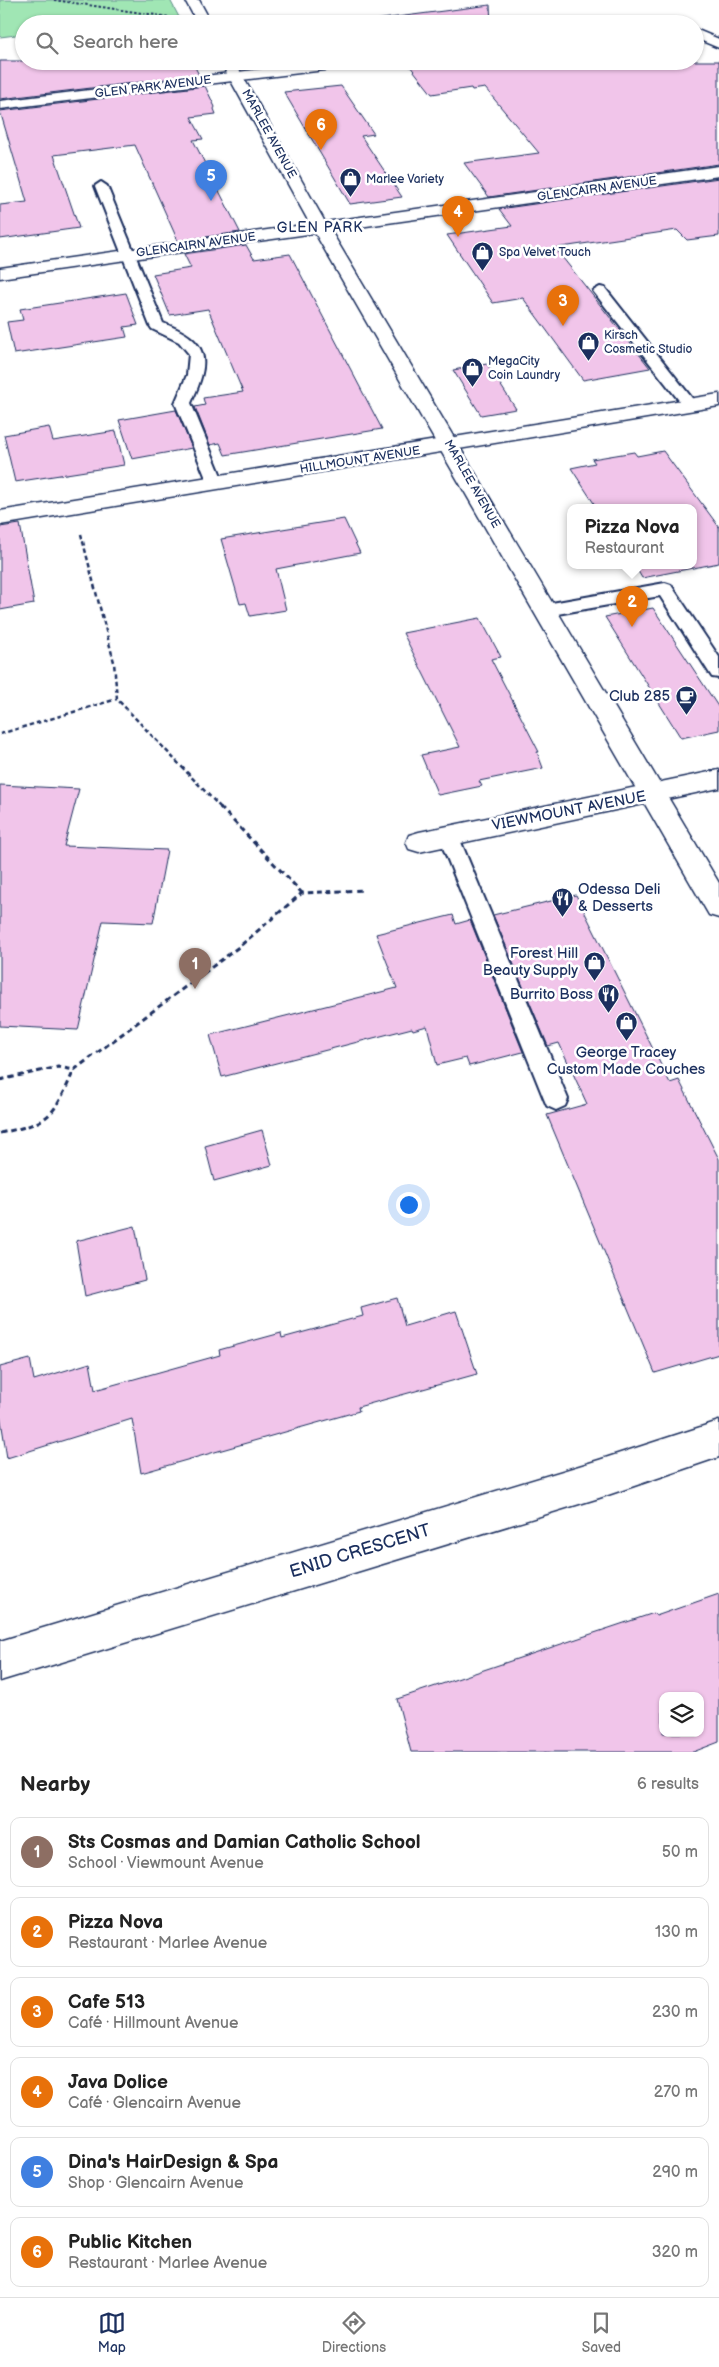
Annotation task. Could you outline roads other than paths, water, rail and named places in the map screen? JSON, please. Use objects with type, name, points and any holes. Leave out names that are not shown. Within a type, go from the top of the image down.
[{"type":"street","points":[[192,0],[200,15]]},
{"type":"street","points":[[704,37],[719,44]]},
{"type":"street","name":"MARLEE AVENUE","points":[[232,70],[320,227],[450,445],[719,907]]},
{"type":"street","name":"GLEN PARK AVENUE","points":[[0,105],[293,70]]},
{"type":"street","name":"GLENCAIRN AVENUE","points":[[0,273],[719,172]]},
{"type":"street","name":"HILLMOUNT AVENUE","points":[[0,518],[719,400]]},
{"type":"street","name":"VIEWMOUNT AVENUE","points":[[419,842],[719,779]]},
{"type":"street","name":"ENID CRESCENT","points":[[0,1661],[599,1479],[719,1439]]},
{"type":"lane","points":[[101,186],[126,255],[157,326],[189,340],[196,353],[198,364],[195,378],[184,403],[216,483]]},
{"type":"lane","points":[[600,292],[690,405]]},
{"type":"lane","points":[[546,610],[665,589],[719,672]]},
{"type":"lane","points":[[448,835],[556,1100]]},
{"type":"place","name":"Public Kitchen","points":[[321,150]]},
{"type":"place","name":"Marlee Variety","points":[[350,198]]},
{"type":"place","name":"Dina's HairDesign & Spa","points":[[211,201]]},
{"type":"place","name":"Java Dolice","points":[[458,237]]},
{"type":"place","name":"Spa Velvet Touch","points":[[483,271]]},
{"type":"place","name":"Cafe 513","points":[[563,326]]},
{"type":"place","name":"Kirsch Cosmetic Studio","points":[[588,361]]},
{"type":"place","name":"MegaCity Coin Laundry","points":[[472,387]]},
{"type":"place","name":"Pizza Nova","points":[[632,627]]},
{"type":"place","name":"Club 285","points":[[686,715]]},
{"type":"place","name":"Odessa Deli & Desserts","points":[[562,917]]},
{"type":"place","name":"Forest Hill Beauty Supply","points":[[594,981]]},
{"type":"place","name":"Sts Cosmas and Damian Catholic School","points":[[195,989]]},
{"type":"place","name":"Burrito Boss","points":[[609,1013]]},
{"type":"place","name":"George Tracey Custom Made Couches","points":[[626,1042]]},
{"type":"district","name":"GLEN PARK","points":[[320,227]]}]
